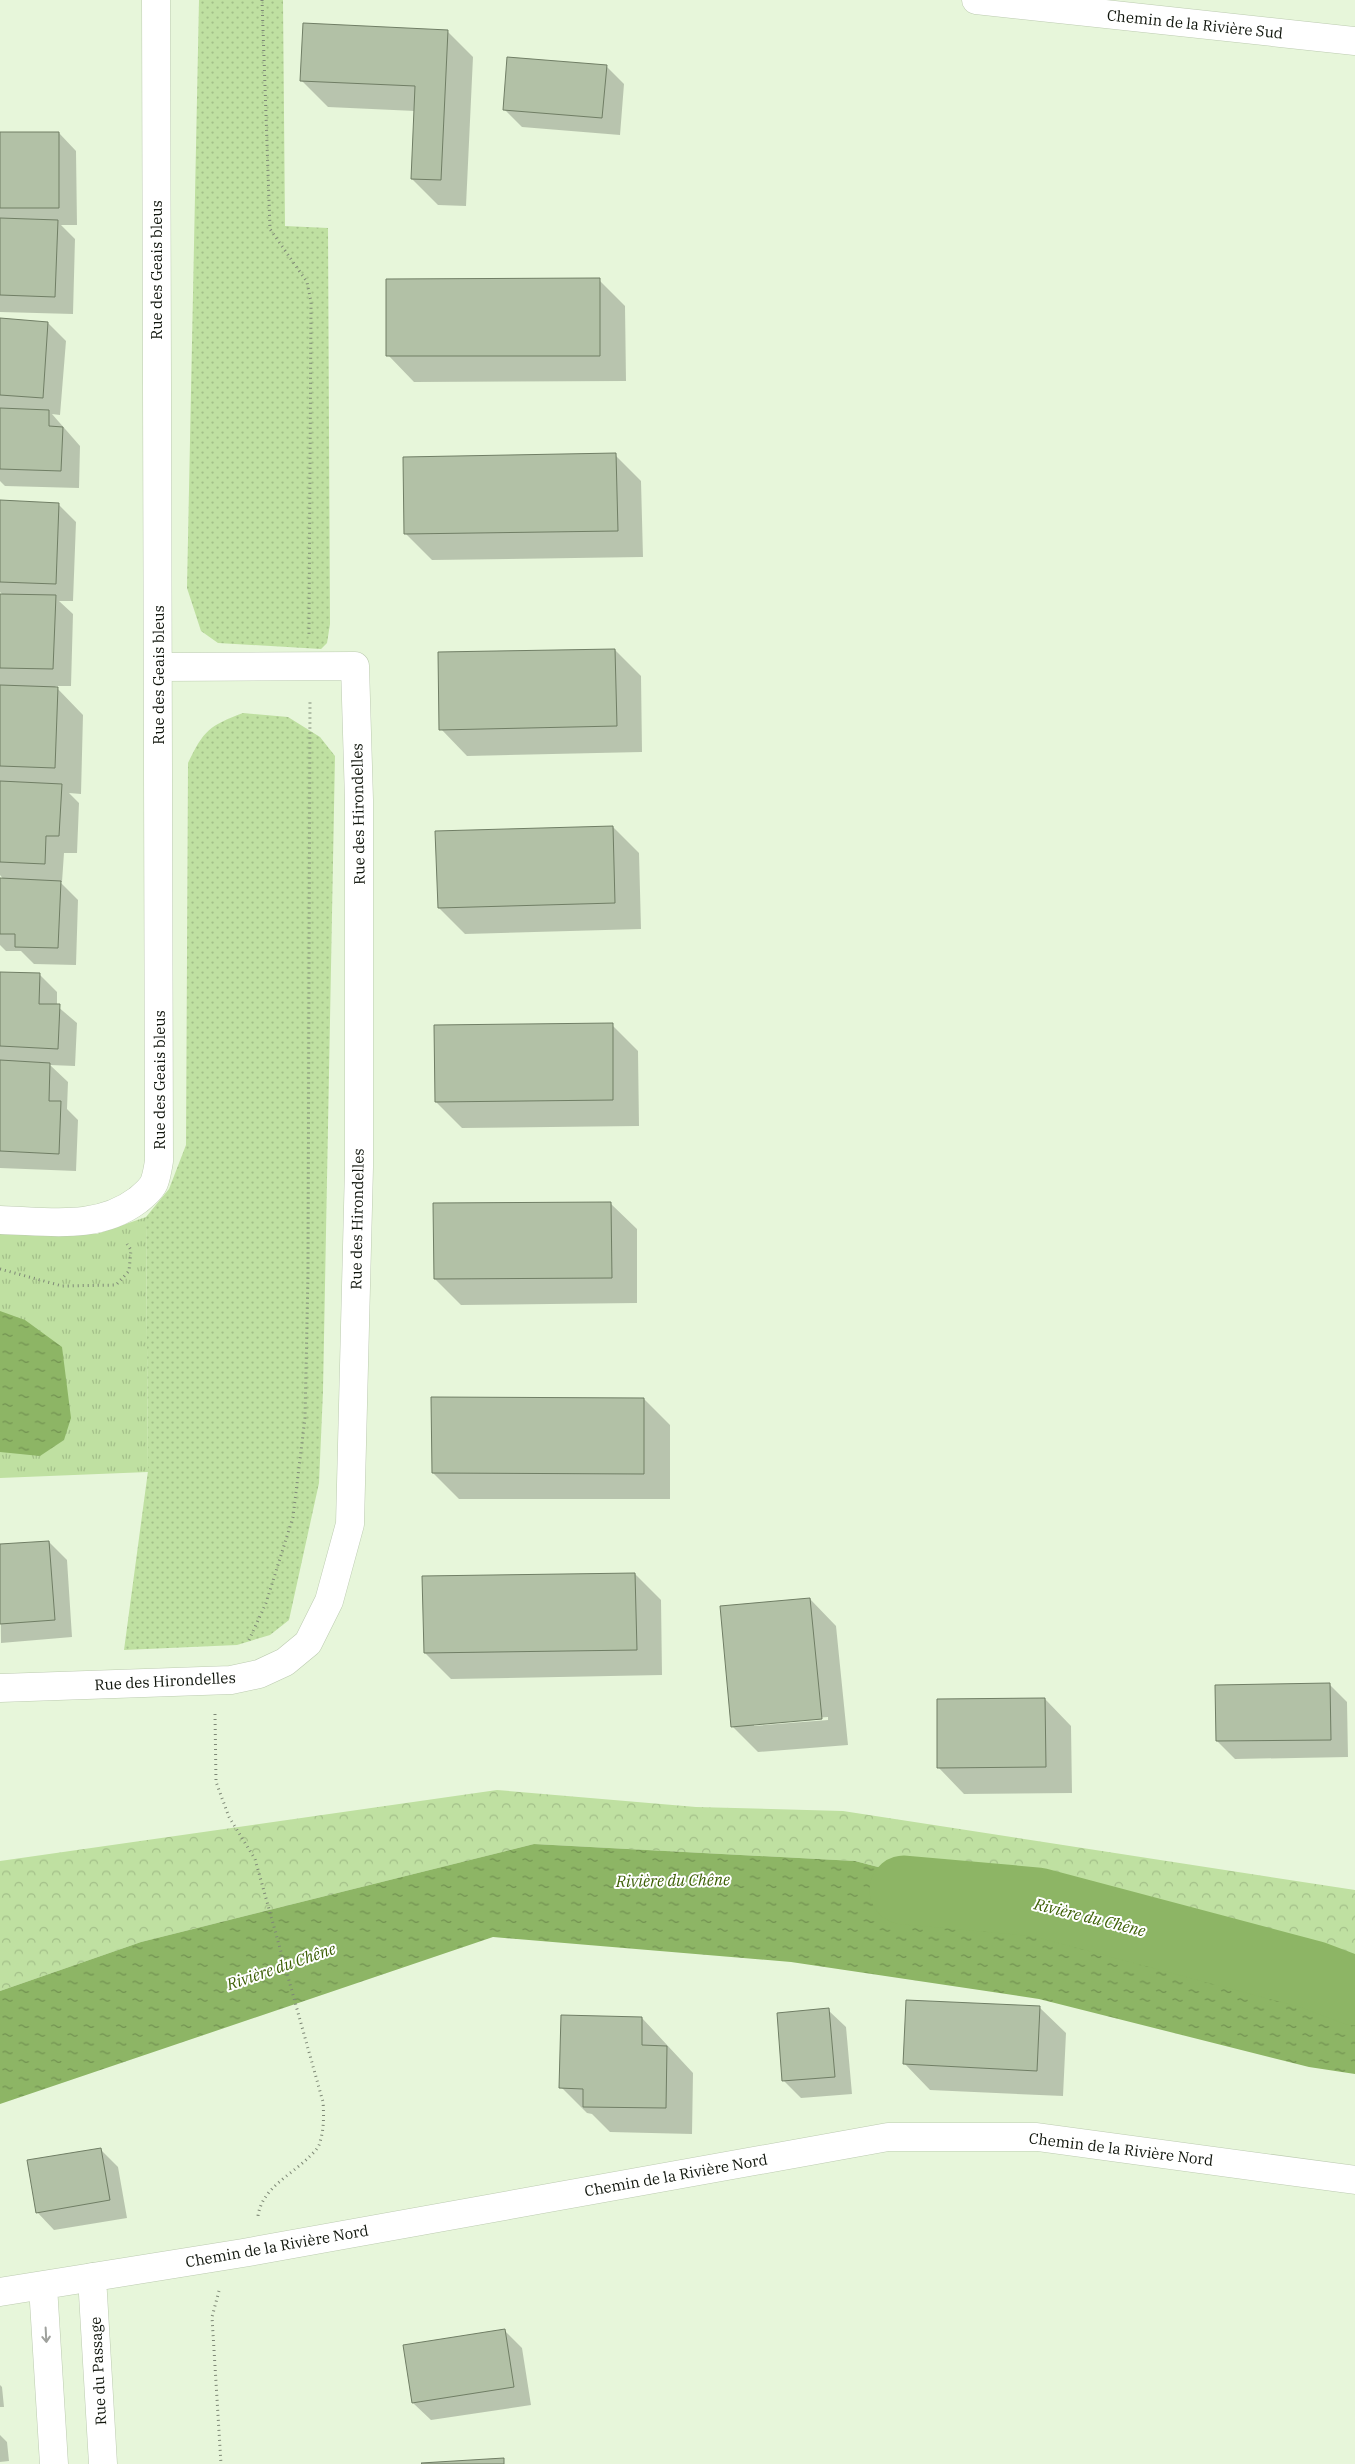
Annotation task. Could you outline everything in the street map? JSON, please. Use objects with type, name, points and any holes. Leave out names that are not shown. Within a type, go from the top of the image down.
[{"type":"street","name":"Rue des Geais bleus","points":[[0,1220],[82,1223],[108,1217],[129,1207],[144,1195],[155,1182],[159,1161],[156,0]]},
{"type":"street","name":"Chemin de la Rivière Sud","points":[[976,0],[1355,40]]},
{"type":"street","name":"Rue des Hirondelles","points":[[0,1688],[231,1680],[259,1674],[285,1662],[308,1643],[329,1601],[350,1524],[359,1167],[359,800],[355,666],[158,667]]},
{"type":"street","name":"Chemin de la Rivière Nord","points":[[0,2292],[242,2253],[888,2137],[1037,2137],[1355,2180]]},
{"type":"street","name":"Rue du Passage","points":[[92,2277],[103,2464]]},
{"type":"street","points":[[43,2286],[54,2464]]},
{"type":"path","points":[[257,2222],[260,2203],[272,2188],[319,2147],[324,2123],[322,2093],[255,1859],[229,1817],[216,1782],[214,1716],[266,1604],[293,1517],[305,1418],[308,1274],[311,302],[307,282],[270,229],[262,0]]},
{"type":"path","points":[[0,1269],[62,1286],[116,1285],[129,1270],[130,1250],[108,1217]]},
{"type":"path","points":[[219,2289],[212,2317],[221,2464]]},
{"type":"green space","points":[[199,0],[283,0],[285,226],[328,228],[330,624],[327,643],[321,649],[218,643],[201,631],[187,588]]},
{"type":"green space","points":[[243,713],[288,717],[320,737],[335,756],[323,1391],[319,1483],[289,1620],[270,1635],[237,1645],[124,1650],[148,1471],[146,1217],[169,1189],[186,1145],[188,763],[203,736],[209,730]]},
{"type":"green space","points":[[146,1217],[148,1472],[0,1478],[0,1225],[97,1234]]},
{"type":"green space","points":[[497,1790],[696,1807],[843,1811],[1355,1890],[1355,1991],[855,1861],[534,1844],[141,1942],[0,1991],[0,1861]]},
{"type":"water","points":[[0,1311],[25,1320],[62,1347],[71,1418],[64,1440],[40,1456],[0,1452]]},
{"type":"water","points":[[534,1844],[855,1861],[1355,1991],[1355,2074],[1309,2067],[1039,1999],[791,1962],[493,1937],[0,2104],[0,1991],[141,1942]]},
{"type":"building","points":[[303,23],[448,30],[441,180],[411,179],[415,86],[300,81]]},
{"type":"building","points":[[507,57],[607,65],[602,118],[503,110]]},
{"type":"building","points":[[0,132],[59,132],[59,208],[0,208]]},
{"type":"building","points":[[0,218],[58,220],[55,297],[0,295]]},
{"type":"building","points":[[600,278],[600,356],[386,356],[386,279]]},
{"type":"building","points":[[0,318],[48,322],[43,398],[0,395]]},
{"type":"building","points":[[0,408],[49,410],[49,426],[63,427],[61,471],[0,469]]},
{"type":"building","points":[[616,453],[618,531],[404,534],[403,457]]},
{"type":"building","points":[[0,500],[59,503],[56,584],[0,582]]},
{"type":"building","points":[[0,594],[56,595],[53,669],[0,668]]},
{"type":"building","points":[[615,649],[617,726],[439,730],[438,652]]},
{"type":"building","points":[[0,685],[58,687],[55,768],[0,766]]},
{"type":"building","points":[[0,781],[62,784],[59,836],[46,836],[45,864],[0,862]]},
{"type":"building","points":[[613,826],[615,903],[438,908],[435,831]]},
{"type":"building","points":[[0,878],[61,881],[58,948],[15,947],[15,934],[0,934]]},
{"type":"building","points":[[0,972],[40,973],[39,1004],[60,1004],[58,1049],[0,1046]]},
{"type":"building","points":[[613,1023],[613,1100],[435,1102],[434,1025]]},
{"type":"building","points":[[0,1060],[50,1063],[49,1101],[61,1101],[59,1154],[0,1151]]},
{"type":"building","points":[[611,1202],[612,1278],[434,1279],[433,1203]]},
{"type":"building","points":[[431,1397],[644,1398],[644,1474],[432,1473]]},
{"type":"building","points":[[49,1541],[55,1620],[0,1624],[0,1544]]},
{"type":"building","points":[[635,1573],[637,1650],[424,1653],[422,1576]]},
{"type":"building","points":[[810,1598],[822,1719],[731,1727],[720,1606]]},
{"type":"building","points":[[1330,1683],[1331,1740],[1216,1741],[1215,1685]]},
{"type":"building","points":[[1045,1698],[1046,1767],[937,1768],[937,1699]]},
{"type":"building","points":[[906,2000],[1040,2006],[1037,2071],[903,2064]]},
{"type":"building","points":[[829,2008],[835,2077],[782,2081],[777,2013]]},
{"type":"building","points":[[561,2015],[642,2017],[642,2045],[667,2046],[666,2108],[583,2107],[583,2089],[559,2088]]},
{"type":"building","points":[[101,2148],[110,2200],[36,2213],[27,2160]]},
{"type":"building","points":[[505,2329],[514,2387],[412,2403],[403,2345]]},
{"type":"building","points":[[504,2458],[504,2464],[421,2463]]},
{"type":"waterway","name":"Rivière du Chêne","points":[[904,1890],[1038,1902],[1313,1975],[1355,1991]]}]
